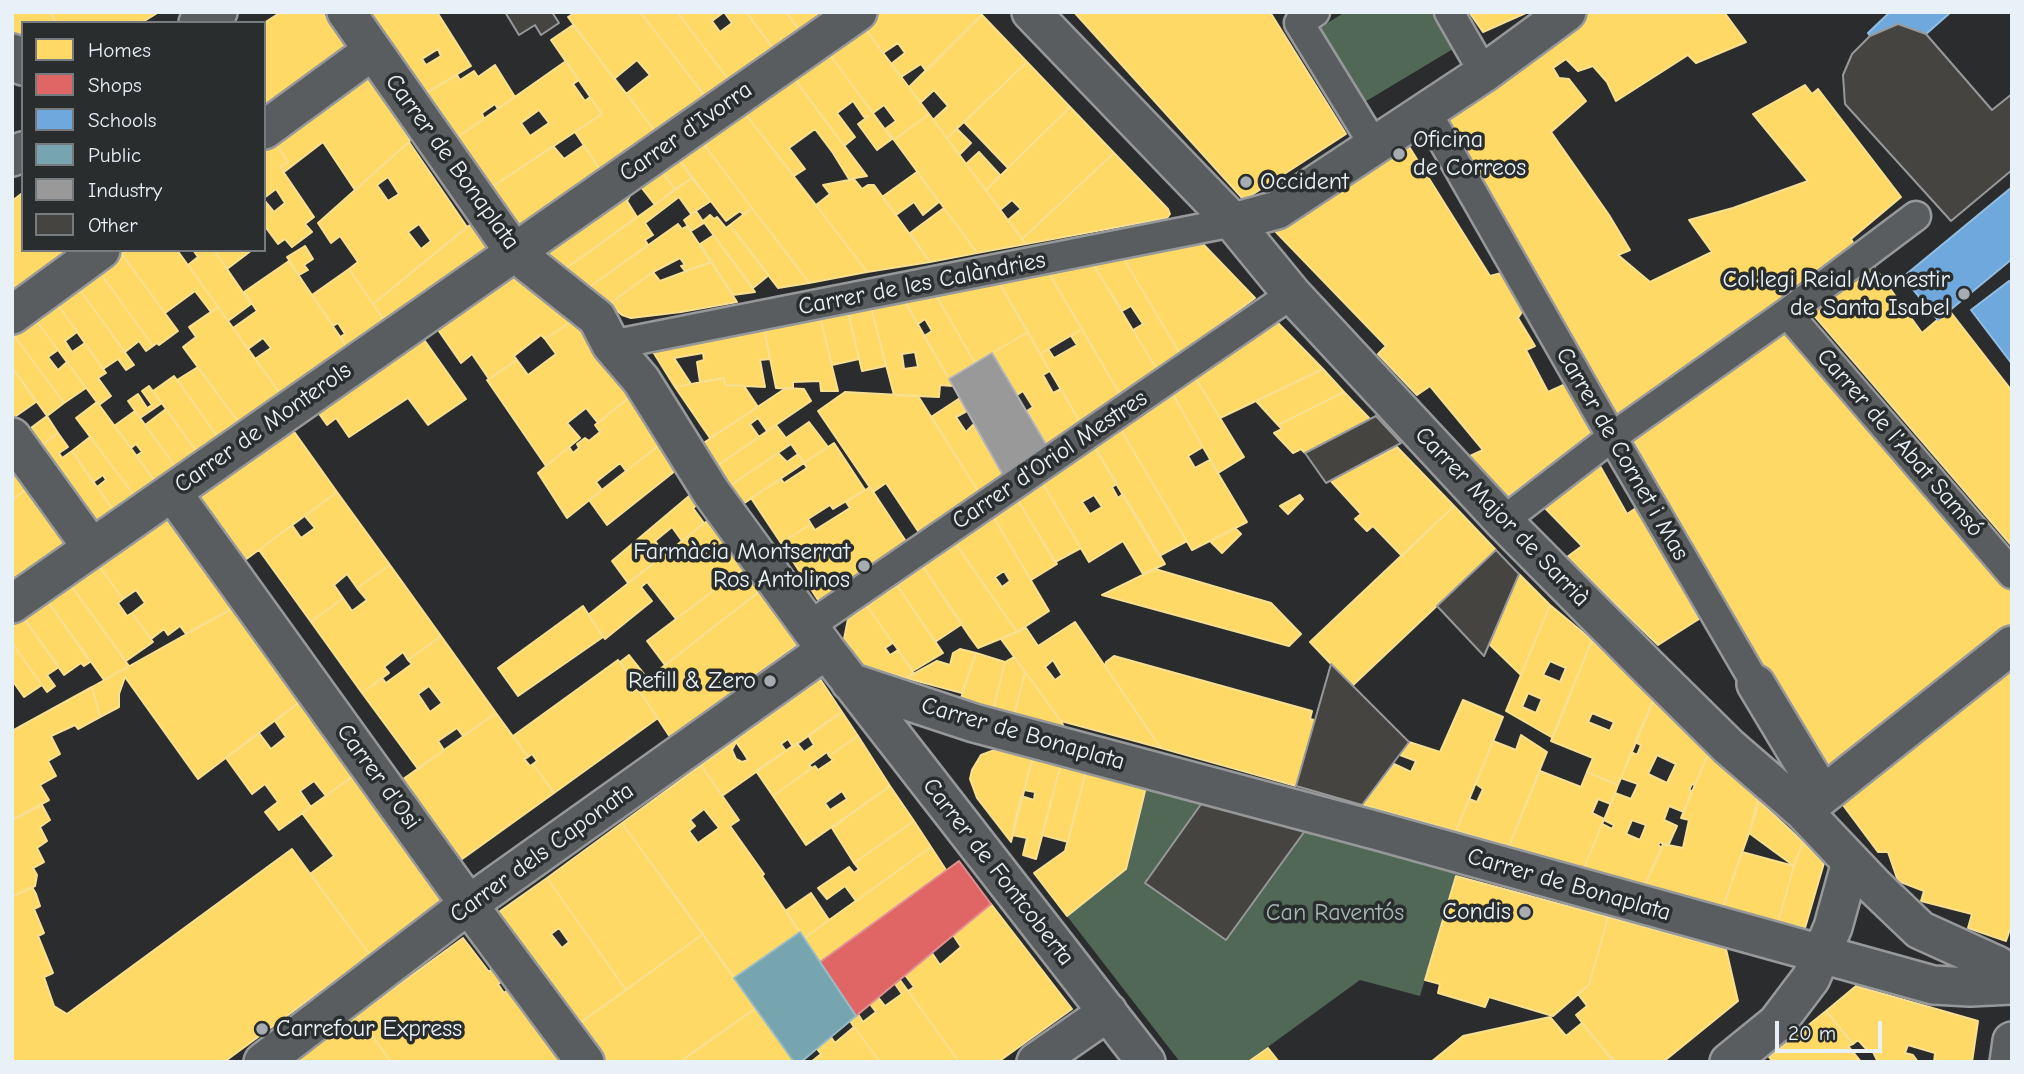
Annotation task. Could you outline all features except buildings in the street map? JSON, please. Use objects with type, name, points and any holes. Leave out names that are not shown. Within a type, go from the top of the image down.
[{"type":"street","points":[[202,21],[218,12]]},
{"type":"street","name":"Carrer de Bonaplata","points":[[346,12],[514,252],[597,318],[611,345],[641,380],[712,492],[850,682],[974,723],[1378,831],[1933,985],[2012,985]]},
{"type":"street","name":"Carrer d'Ivorra","points":[[514,252],[858,12]]},
{"type":"street","name":"Carrer Major de Sarrià","points":[[1031,12],[1233,222],[1292,294],[1503,521],[1729,747],[1812,803],[1851,862],[1920,930],[1997,965],[2012,975]]},
{"type":"street","points":[[1315,12],[1299,23],[1374,145]]},
{"type":"street","points":[[1449,12],[1484,73]]},
{"type":"street","points":[[1233,222],[1278,210],[1484,73],[1567,12]]},
{"type":"street","points":[[266,129],[372,51]]},
{"type":"street","name":"Carrer de Cornet i Mas","points":[[1426,111],[1756,684],[1812,803]]},
{"type":"street","points":[[1503,521],[1612,437],[1787,313],[1916,215]]},
{"type":"street","name":"Carrer de les Calàndries","points":[[611,345],[1233,222]]},
{"type":"street","points":[[12,315],[98,252]]},
{"type":"street","name":"Carrer de Monterols","points":[[12,604],[514,252]]},
{"type":"street","name":"Carrer d'Oriol Mestres","points":[[818,638],[1292,294]]},
{"type":"street","name":"Carrer de l'Abat Samsó","points":[[1787,313],[2012,574]]},
{"type":"street","points":[[12,437],[92,548]]},
{"type":"street","name":"Carrer d'Osi","points":[[172,492],[585,1062]]},
{"type":"street","name":"Carrer dels Caponata","points":[[263,1062],[818,638]]},
{"type":"street","points":[[1812,803],[2012,645]]},
{"type":"street","name":"Carrer de Fontcoberta","points":[[850,682],[1146,1062]]},
{"type":"street","points":[[1729,1062],[1777,1023],[1806,985],[1833,927],[1851,862]]},
{"type":"street","points":[[1036,1062],[1108,1012]]},
{"type":"street","points":[[2009,1062],[2012,1041]]},
{"type":"green space","points":[[1345,12],[1432,12],[1453,49],[1363,103],[1318,29]]},
{"type":"green space","name":"Can Raventós","points":[[1146,787],[1204,800],[1145,883],[1307,828],[1311,834],[1331,840],[1340,833],[1458,867],[1420,996],[1360,980],[1247,1062],[1180,1062],[1067,916],[1126,869]]},
{"type":"place","name":"Oficina de Correos","points":[[1399,154]]},
{"type":"place","name":"Occident","points":[[1246,182]]},
{"type":"place","name":"Col·legi Reial Monestir de Santa Isabel","points":[[1964,294]]},
{"type":"place","name":"Farmàcia Montserrat Ros Antolinos","points":[[864,566]]},
{"type":"place","name":"Refill & Zero","points":[[770,681]]},
{"type":"place","name":"Condis","points":[[1525,912]]},
{"type":"place","name":"Carrefour Express","points":[[262,1029]]}]
